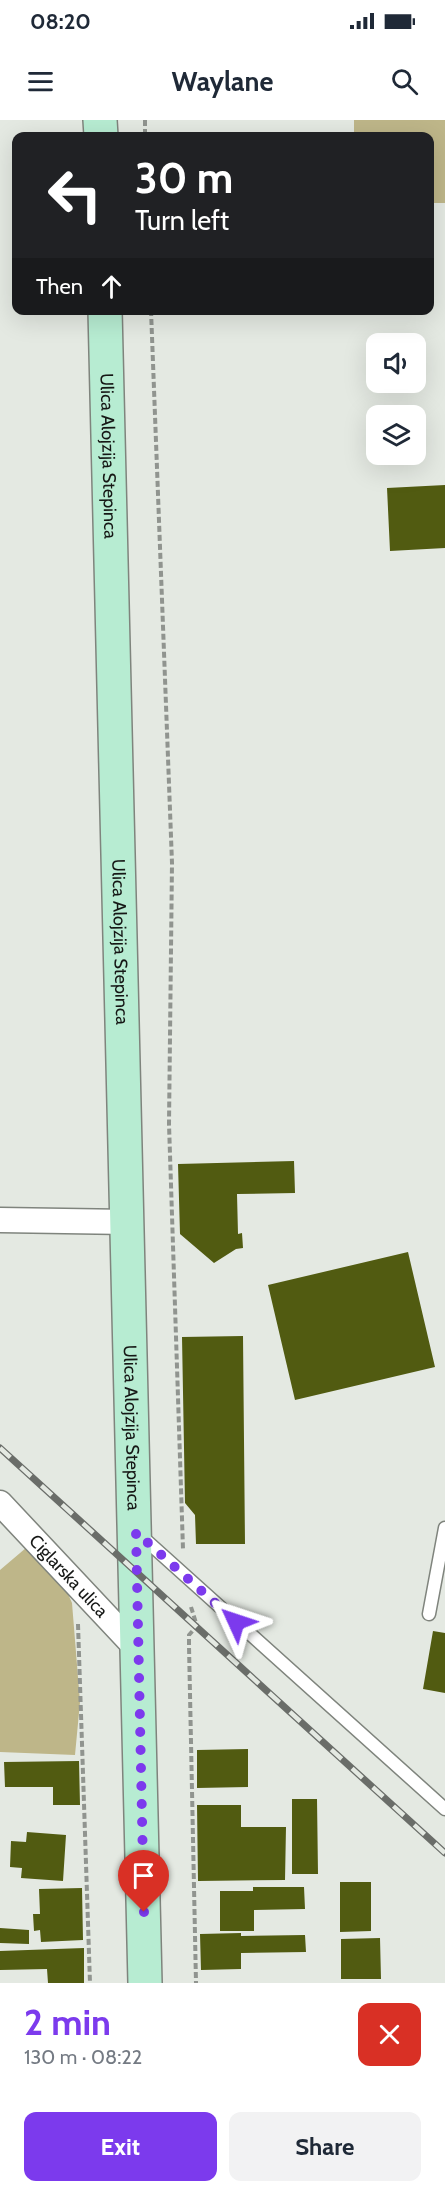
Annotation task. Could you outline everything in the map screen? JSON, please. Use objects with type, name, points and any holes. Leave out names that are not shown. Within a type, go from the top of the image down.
[{"type":"main road","name":"Ulica Alojzija Stepinca","points":[[105,315],[146,1983]]},
{"type":"street","points":[[0,1220],[129,1222]]},
{"type":"street","name":"Ciglarska ulica","points":[[0,1503],[138,1650]]},
{"type":"lane","points":[[429,1614],[445,1528]]},
{"type":"lane","points":[[136,1532],[445,1809]]},
{"type":"path","points":[[151,315],[172,863],[169,1124],[184,1575],[197,1626],[189,1635],[193,1730],[195,1983]]},
{"type":"path","points":[[76,1584],[90,1983]]},
{"type":"shaded area","points":[[354,120],[445,120],[445,203],[434,203],[434,132],[354,132]]},
{"type":"shaded area","points":[[33,1542],[62,1580],[72,1603],[80,1702],[75,1755],[0,1752],[0,1570]]},
{"type":"building","points":[[445,485],[445,548],[390,551],[387,488]]},
{"type":"building","points":[[294,1161],[295,1193],[237,1194],[238,1234],[242,1233],[243,1248],[236,1249],[214,1263],[180,1234],[178,1164]]},
{"type":"building","points":[[408,1252],[435,1367],[295,1400],[268,1285]]},
{"type":"building","points":[[243,1336],[245,1544],[196,1544],[195,1515],[185,1503],[182,1337]]},
{"type":"building","points":[[433,1631],[445,1633],[445,1693],[423,1689]]},
{"type":"building","points":[[248,1749],[248,1787],[197,1788],[197,1750]]},
{"type":"building","points":[[79,1761],[80,1805],[53,1805],[53,1787],[5,1787],[4,1762]]},
{"type":"building","points":[[292,1799],[317,1799],[318,1874],[292,1874]]},
{"type":"building","points":[[197,1805],[241,1805],[241,1827],[286,1827],[285,1880],[198,1881]]},
{"type":"building","points":[[27,1832],[66,1835],[63,1881],[21,1878],[22,1868],[10,1867],[11,1841],[26,1842]]},
{"type":"building","points":[[340,1882],[371,1882],[371,1931],[340,1932]]},
{"type":"building","points":[[253,1887],[304,1887],[305,1909],[254,1910],[254,1931],[220,1931],[220,1891],[253,1891]]},
{"type":"building","points":[[82,1888],[83,1940],[41,1942],[40,1930],[34,1931],[33,1914],[40,1914],[39,1889]]},
{"type":"building","points":[[0,1928],[29,1930],[29,1944],[0,1943]]},
{"type":"building","points":[[241,1933],[241,1936],[305,1935],[306,1952],[241,1953],[241,1969],[201,1970],[200,1934]]},
{"type":"building","points":[[380,1938],[381,1979],[341,1979],[341,1939]]},
{"type":"building","points":[[84,1948],[84,1983],[48,1983],[47,1969],[0,1970],[0,1951]]},
{"type":"railway","points":[[0,1448],[445,1853]]},
{"type":"route","points":[[144,1912],[136,1532],[236,1622]]}]
